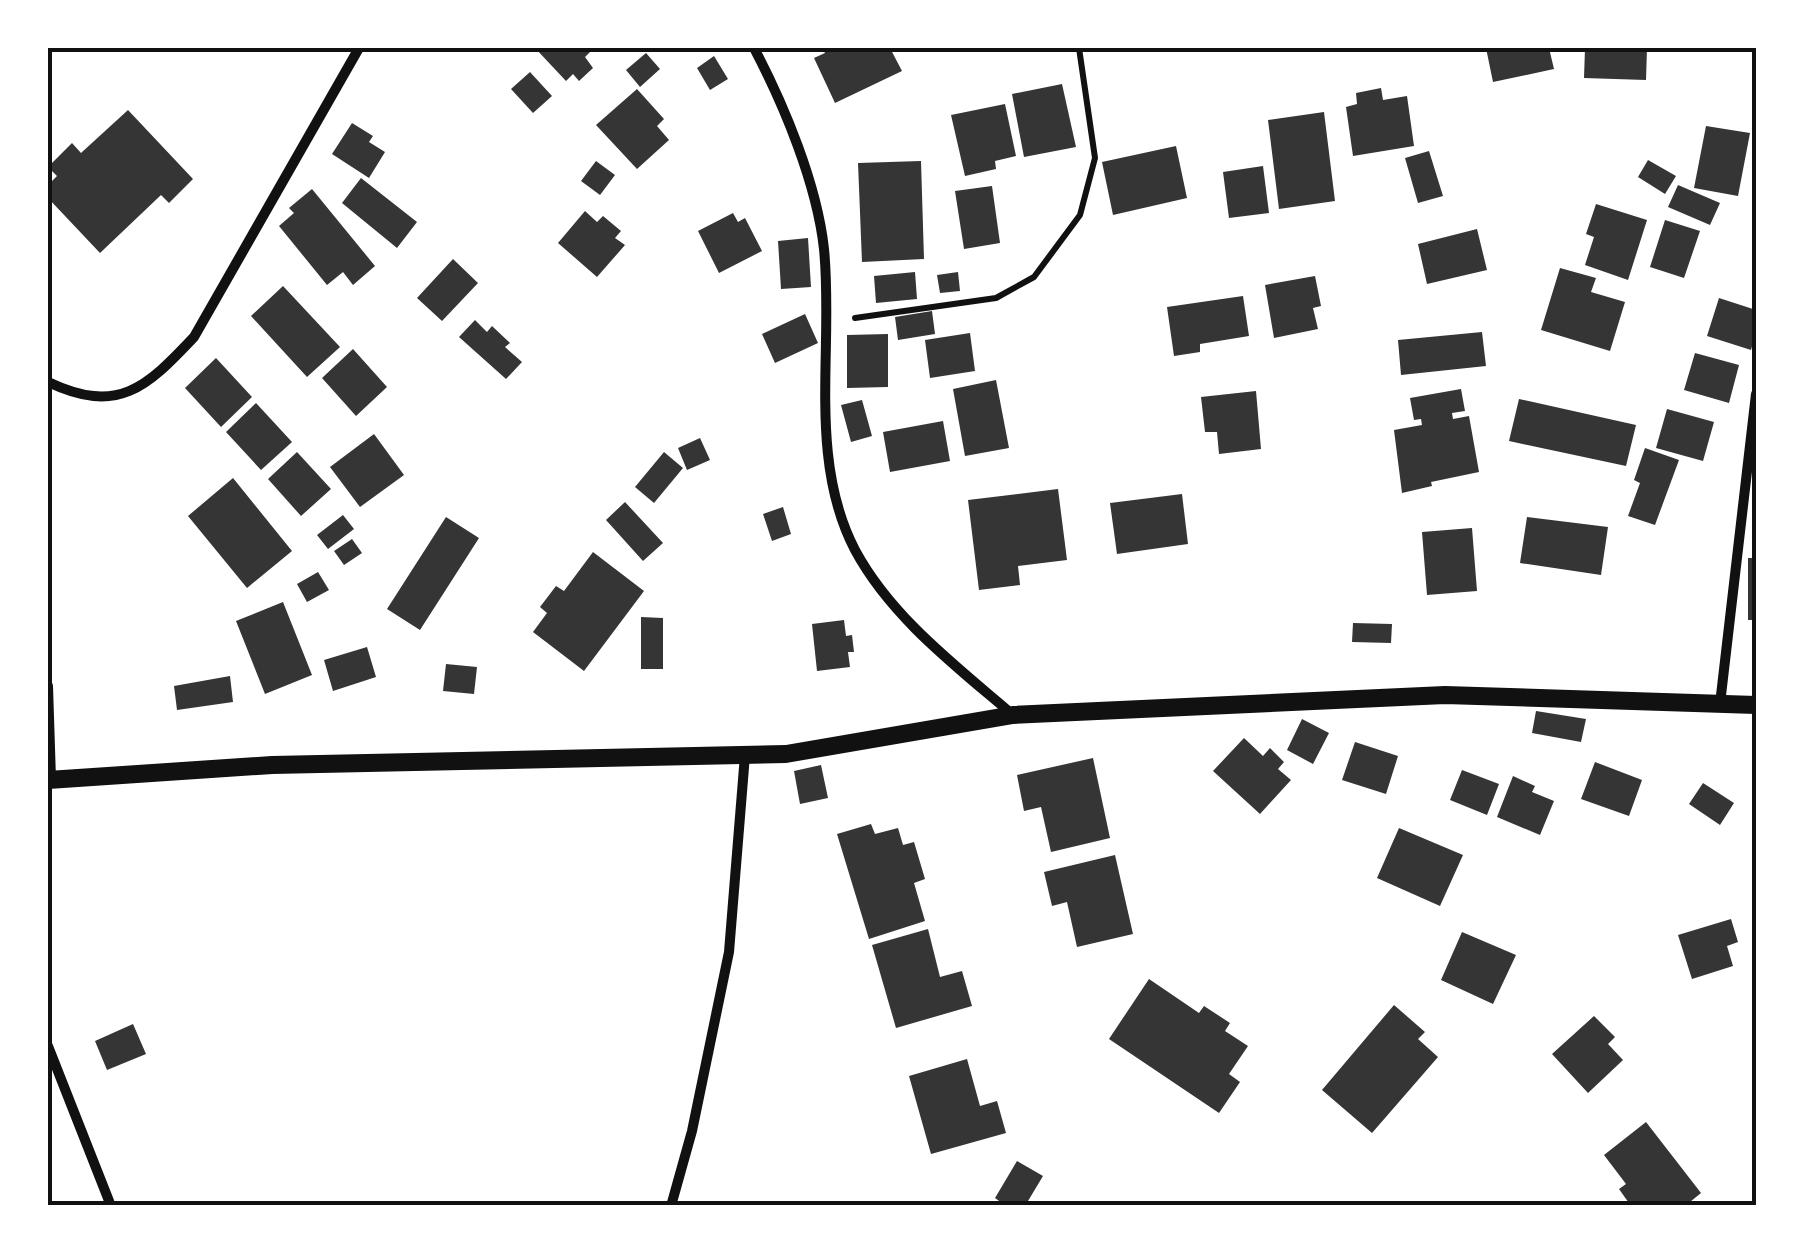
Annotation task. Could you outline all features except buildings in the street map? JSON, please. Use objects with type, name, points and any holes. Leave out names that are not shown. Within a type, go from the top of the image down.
[{"type":"street","points":[[48,382],[72,394],[116,398],[158,376],[194,338],[359,48]]},
{"type":"street","points":[[754,48],[810,183],[824,248],[826,438],[840,516],[856,552],[878,585],[923,637],[1014,716]]},
{"type":"street","points":[[1720,704],[1756,394]]},
{"type":"street","points":[[48,686],[49,779],[272,764],[786,754],[1014,716],[1445,695],[1756,706]]},
{"type":"street","points":[[671,1206],[692,1131],[729,952],[745,755]]},
{"type":"street","points":[[48,1046],[110,1206]]},
{"type":"path","points":[[824,322],[996,298],[1034,277],[1080,215],[1094,158],[1079,48]]}]
